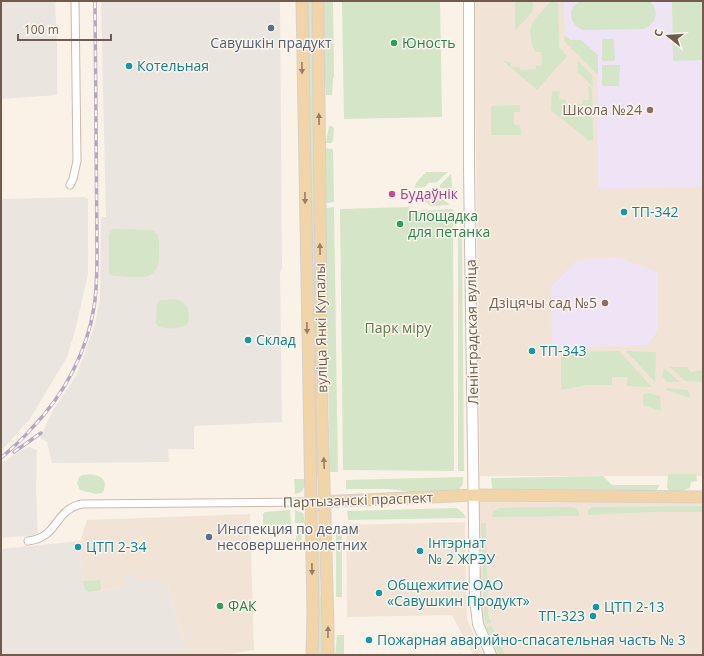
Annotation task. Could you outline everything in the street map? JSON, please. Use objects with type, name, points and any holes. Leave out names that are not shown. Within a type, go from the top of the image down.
[{"type":"main road","name":"вуліца Янкі Купалы","points":[[302,1],[312,655]]},
{"type":"main road","name":"вуліца Янкі Купалы","points":[[318,1],[322,416],[328,655]]},
{"type":"main road","name":"Ленінградская вуліца","points":[[469,1],[469,168],[475,495],[475,598],[478,624],[491,655]]},
{"type":"main road","name":"Партызанскі праспект","points":[[310,502],[475,495],[703,497]]},
{"type":"street","points":[[70,185],[77,161],[75,1]]},
{"type":"street","name":"Партызанскі праспект","points":[[28,541],[36,540],[46,535],[65,512],[70,508],[82,504],[310,502]]},
{"type":"shaded area","points":[[1,1],[55,1],[57,95],[1,99]]},
{"type":"shaded area","points":[[101,1],[280,1],[282,268],[280,274],[282,422],[194,426],[194,449],[168,449],[169,462],[52,463],[47,442],[40,438],[53,410],[76,376],[95,325],[100,298],[101,217],[106,217]]},
{"type":"shaded area","points":[[474,1],[703,1],[703,476],[480,476]]},
{"type":"shaded area","name":"Школа №24","points":[[564,1],[703,1],[703,187],[598,189],[598,55],[570,40],[565,35]]},
{"type":"shaded area","points":[[86,197],[88,199],[88,274],[75,331],[67,357],[30,419],[1,451],[1,199]]},
{"type":"shaded area","name":"Дзіцячы сад №5","points":[[619,258],[658,272],[658,330],[647,345],[552,348],[551,287],[578,259]]},
{"type":"shaded area","points":[[29,447],[37,450],[36,489],[38,535],[1,538],[1,464],[21,450]]},
{"type":"shaded area","points":[[479,501],[703,501],[703,655],[496,655],[481,624]]},
{"type":"shaded area","points":[[250,514],[254,650],[223,655],[187,655],[168,587],[164,587],[164,580],[135,580],[122,588],[89,592],[85,589],[80,541],[87,520]]},
{"type":"shaded area","points":[[465,522],[467,619],[483,655],[473,655],[452,615],[347,617],[346,525]]},
{"type":"shaded area","points":[[80,541],[85,589],[89,592],[122,588],[125,574],[135,574],[135,580],[164,580],[164,586],[168,587],[187,655],[1,655],[1,549]]},
{"type":"green space","points":[[307,1],[312,1],[318,473],[313,473]]},
{"type":"green space","points":[[324,1],[333,1],[334,76],[332,95],[326,95]]},
{"type":"green space","points":[[342,1],[440,1],[442,117],[344,119]]},
{"type":"green space","points":[[515,1],[533,1],[533,11],[515,31]]},
{"type":"green space","points":[[551,1],[558,1],[559,47],[567,56],[537,90],[503,61],[511,62],[511,67],[519,67],[521,70],[536,69],[536,66],[542,65],[541,52],[535,52],[530,35],[530,29],[535,19]]},
{"type":"green space","points":[[581,1],[649,1],[653,5],[656,13],[654,21],[643,29],[583,30],[578,28],[571,16],[573,7]]},
{"type":"green space","points":[[672,1],[702,1],[703,60],[673,61]]},
{"type":"green space","points":[[565,35],[570,40],[581,40],[598,55],[598,75],[564,41]]},
{"type":"green space","points":[[602,39],[614,39],[615,61],[602,61]]},
{"type":"green space","points":[[578,61],[592,75],[593,87],[578,72]]},
{"type":"green space","points":[[602,65],[620,65],[619,86],[602,86]]},
{"type":"green space","points":[[588,85],[592,89],[593,140],[589,141],[551,110],[552,91],[560,91],[559,99],[566,100],[566,104],[582,104],[583,100],[589,100]]},
{"type":"green space","points":[[520,105],[520,112],[514,112],[514,125],[520,125],[521,135],[491,135],[491,106]]},
{"type":"green space","points":[[329,126],[334,128],[333,141],[331,143],[326,143]]},
{"type":"green space","points":[[325,148],[333,149],[334,202],[327,203],[325,201]]},
{"type":"green space","points":[[426,172],[448,172],[437,182],[428,183],[425,187],[415,188],[416,183]]},
{"type":"green space","points":[[451,174],[452,188],[440,188],[440,185]]},
{"type":"green space","points":[[427,190],[432,196],[439,196],[450,205],[431,206],[424,201],[424,191]]},
{"type":"green space","points":[[334,207],[338,472],[330,472],[325,210],[327,208]]},
{"type":"green space","name":"Парк міру","points":[[409,207],[410,211],[453,209],[454,471],[343,470],[340,209]]},
{"type":"green space","points":[[114,229],[150,230],[157,233],[159,241],[159,255],[158,265],[155,271],[144,277],[114,276],[109,274],[109,235]]},
{"type":"green space","points":[[458,234],[462,237],[464,471],[458,471]]},
{"type":"green space","points":[[160,300],[175,300],[184,303],[189,313],[187,324],[172,328],[158,326],[156,323],[157,304]]},
{"type":"green space","points":[[619,351],[652,387],[627,386],[627,377],[612,377],[612,385],[587,385],[561,390],[561,352]]},
{"type":"green space","points":[[626,351],[656,352],[655,382]]},
{"type":"green space","points":[[670,367],[687,367],[690,372],[703,370],[703,382],[685,381]]},
{"type":"green space","points":[[664,368],[680,382],[666,382],[662,375]]},
{"type":"green space","points":[[667,388],[688,390],[690,398],[666,390]]},
{"type":"green space","points":[[649,393],[660,396],[661,411],[643,405],[643,394]]},
{"type":"green space","points":[[668,474],[696,474],[697,481],[691,482],[690,488],[679,492],[670,491],[667,488]]},
{"type":"green space","points":[[82,475],[99,476],[105,483],[102,493],[96,494],[80,490],[77,483],[79,477]]},
{"type":"green space","points":[[603,476],[612,485],[660,485],[655,492],[493,493],[491,478]]},
{"type":"green space","points":[[463,477],[462,486],[455,492],[410,492],[390,489],[346,489],[346,480]]},
{"type":"green space","points":[[294,479],[306,479],[303,489],[295,494]]},
{"type":"green space","points":[[703,506],[703,512],[650,512],[588,515],[588,510],[593,507]]},
{"type":"green space","points":[[457,508],[466,518],[348,520],[347,511]]},
{"type":"green space","points":[[499,508],[576,508],[579,512],[579,516],[492,517],[493,511]]},
{"type":"green space","points":[[290,510],[291,524],[263,526],[263,514],[265,512]]},
{"type":"green space","points":[[295,510],[303,513],[305,523],[295,523]]},
{"type":"green space","points":[[481,523],[486,523],[488,613],[491,623],[486,624],[484,614]]},
{"type":"green space","points":[[317,527],[319,527],[320,590],[323,614],[322,655],[318,655]]},
{"type":"green space","points":[[336,528],[342,531],[342,597],[336,597]]},
{"type":"green space","points":[[296,529],[303,529],[300,549],[296,549]]},
{"type":"green space","points":[[100,580],[101,590],[89,592],[85,589],[83,581]]},
{"type":"green space","points":[[492,626],[505,655],[499,655],[486,627]]},
{"type":"green space","points":[[337,635],[344,635],[344,655],[335,655]]},
{"type":"railway","points":[[1,458],[25,436],[54,402],[64,387],[80,356],[91,324],[95,300],[97,266],[95,1]]},
{"type":"railway","points":[[14,452],[41,433]]},
{"type":"place","name":"Савушкін прадукт","points":[[271,28]]},
{"type":"place","name":"Юность","points":[[394,43]]},
{"type":"place","name":"Котельная","points":[[129,66]]},
{"type":"place","name":"Школа №24","points":[[650,110]]},
{"type":"place","name":"Будаўнік","points":[[392,194]]},
{"type":"place","name":"ТП-342","points":[[624,212]]},
{"type":"place","name":"Площадка для петанка","points":[[400,224]]},
{"type":"place","name":"Дзіцячы сад №5","points":[[605,303]]},
{"type":"place","name":"Склад","points":[[248,340]]},
{"type":"place","name":"ТП-343","points":[[532,351]]},
{"type":"place","name":"Инспекция по делам несовершеннолетних","points":[[209,537]]},
{"type":"place","name":"ЦТП 2-34","points":[[78,547]]},
{"type":"place","name":"Інтэрнат № 2 ЖРЭУ","points":[[420,551]]},
{"type":"place","name":"Общежитие ОАО «Савушкин Продукт»","points":[[379,593]]},
{"type":"place","name":"ФАК","points":[[220,606]]},
{"type":"place","name":"ЦТП 2-13","points":[[596,607]]},
{"type":"place","name":"ТП-323","points":[[593,616]]},
{"type":"place","name":"Пожарная аварийно-спасательная часть № 3","points":[[369,640]]}]
